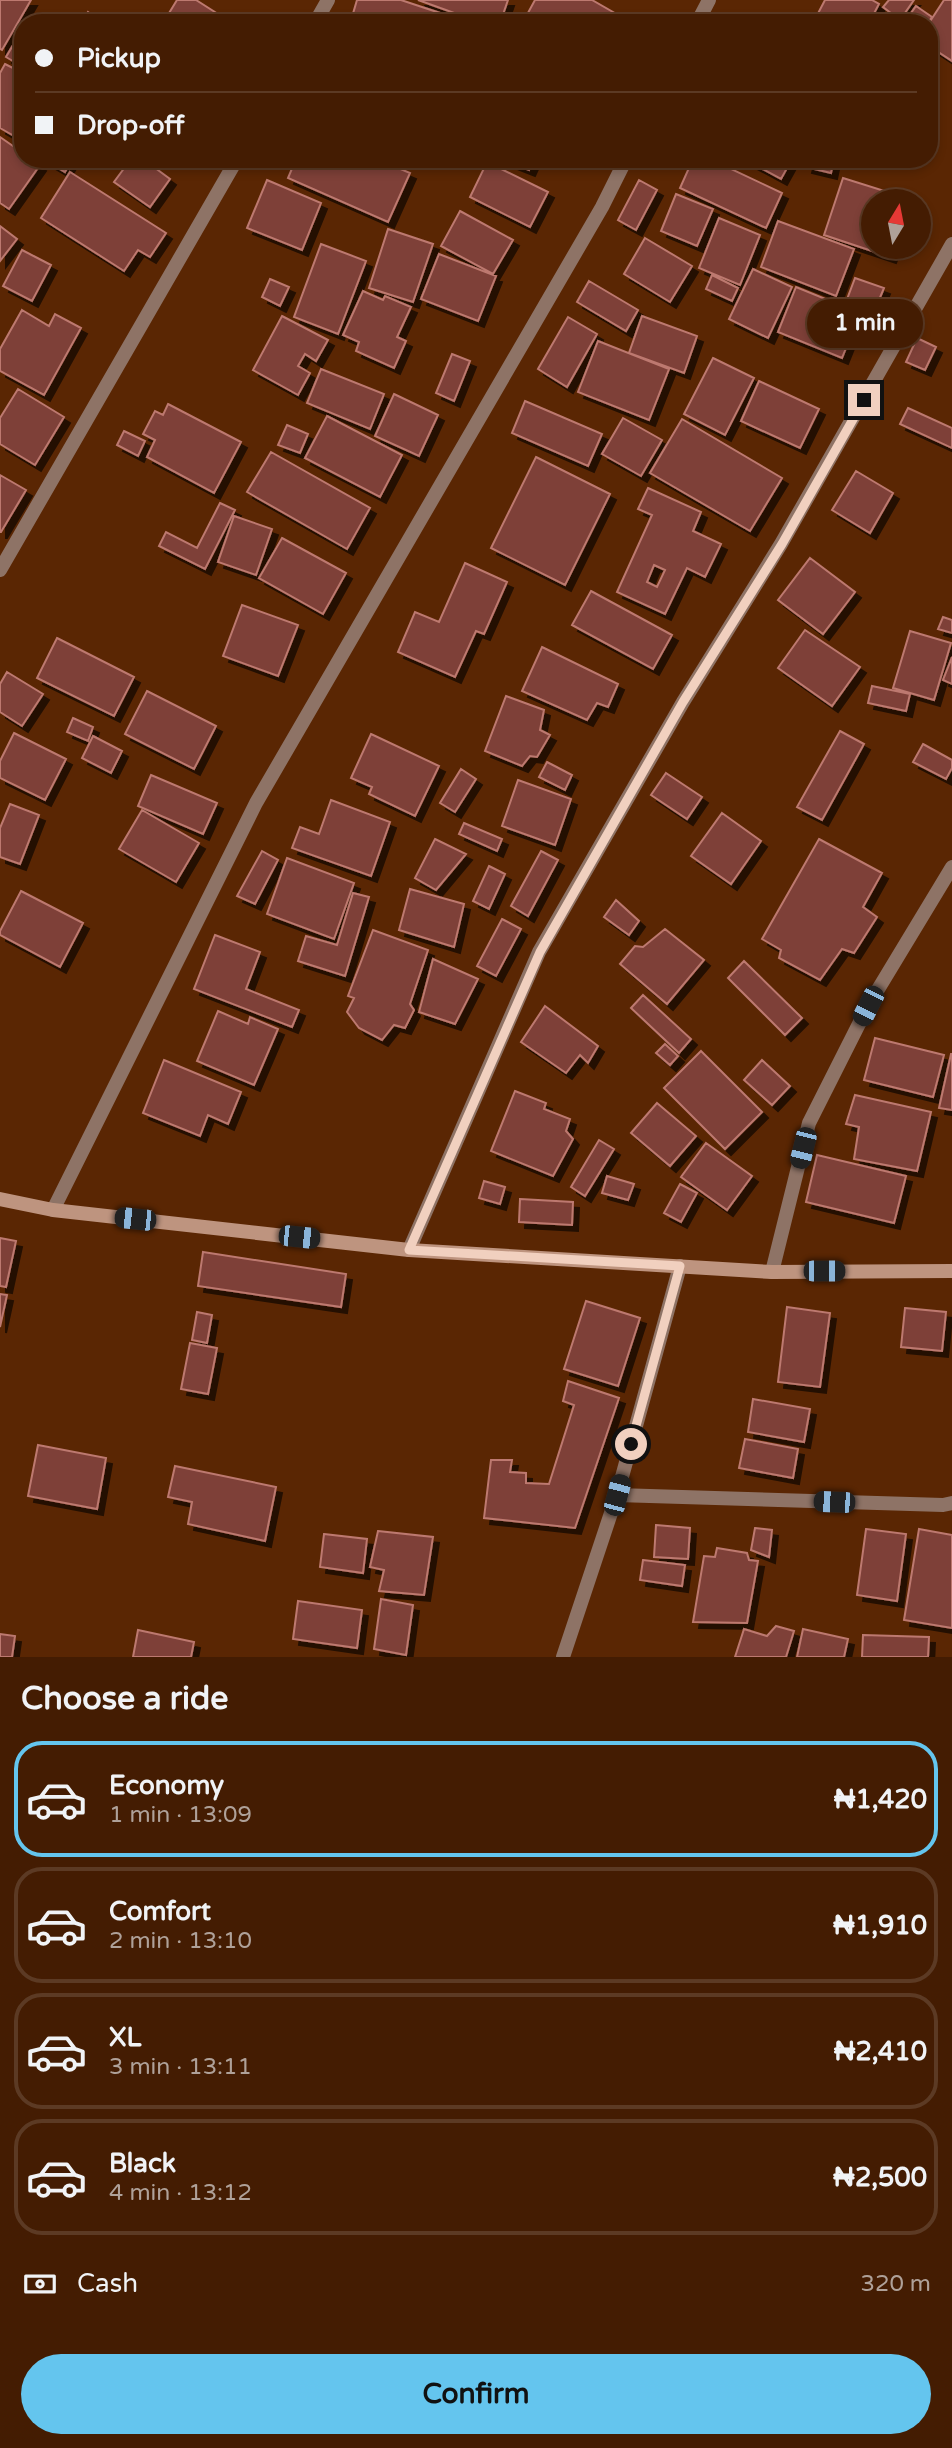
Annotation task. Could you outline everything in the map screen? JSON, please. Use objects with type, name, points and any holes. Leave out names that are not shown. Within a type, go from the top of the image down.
[{"type":"street","points":[[0,570],[232,168]]},
{"type":"street","points":[[53,1210],[256,803],[602,207],[622,168]]},
{"type":"street","points":[[409,1250],[540,952],[683,702],[782,544],[952,244]]},
{"type":"street","points":[[772,1272],[809,1123],[868,1006],[952,867]]},
{"type":"street","points":[[0,1199],[53,1210],[409,1250],[772,1272],[952,1271]]},
{"type":"street","points":[[563,1657],[617,1495],[680,1266]]},
{"type":"street","points":[[617,1495],[943,1505],[952,1503]]},
{"type":"building","points":[[0,0],[31,0],[23,14],[14,14],[14,29],[2,50]]},
{"type":"building","points":[[177,0],[196,0],[218,14],[168,14]]},
{"type":"building","points":[[357,0],[401,0],[440,13],[440,14],[353,14]]},
{"type":"building","points":[[418,0],[508,0],[503,14],[457,14]]},
{"type":"building","points":[[535,0],[592,0],[616,14],[527,14]]},
{"type":"building","points":[[825,0],[872,0],[879,4],[874,14],[818,14]]},
{"type":"building","points":[[889,0],[914,0],[904,14],[892,14],[883,7]]},
{"type":"building","points":[[944,0],[952,0],[952,61],[938,52],[938,14],[935,14]]},
{"type":"building","points":[[916,6],[928,14],[910,14]]},
{"type":"building","points":[[14,44],[14,62],[6,57]]},
{"type":"building","points":[[5,64],[14,68],[14,136],[0,128],[0,73]]},
{"type":"building","points":[[0,137],[14,147],[14,168],[38,168],[9,209],[0,203]]},
{"type":"building","points":[[124,168],[155,168],[170,179],[150,207],[114,182]]},
{"type":"building","points":[[292,168],[398,168],[410,173],[388,222],[288,178]]},
{"type":"building","points":[[484,168],[499,168],[548,192],[530,227],[470,197]]},
{"type":"building","points":[[689,168],[729,168],[782,193],[766,228],[680,188]]},
{"type":"building","points":[[761,168],[787,168],[781,179]]},
{"type":"building","points":[[810,168],[832,168],[831,173]]},
{"type":"building","points":[[70,172],[166,233],[150,257],[138,250],[124,271],[41,218]]},
{"type":"building","points":[[843,178],[878,189],[861,189],[861,247],[824,235]]},
{"type":"building","points":[[267,180],[321,203],[302,250],[247,228]]},
{"type":"building","points":[[639,180],[657,190],[636,230],[618,220]]},
{"type":"building","points":[[676,194],[713,209],[697,246],[661,231]]},
{"type":"building","points":[[460,211],[513,240],[493,274],[441,246]]},
{"type":"building","points":[[719,218],[760,235],[740,285],[699,268]]},
{"type":"building","points":[[778,221],[854,249],[836,296],[761,267]]},
{"type":"building","points":[[0,226],[17,239],[0,261]]},
{"type":"building","points":[[388,229],[433,244],[413,302],[369,288]]},
{"type":"building","points":[[645,238],[692,266],[670,302],[624,274]]},
{"type":"building","points":[[321,244],[366,261],[338,334],[294,317]]},
{"type":"building","points":[[22,250],[51,265],[32,301],[3,286]]},
{"type":"building","points":[[439,254],[496,276],[478,321],[421,299]]},
{"type":"building","points":[[753,269],[792,287],[768,338],[729,319]]},
{"type":"building","points":[[712,275],[738,288],[732,301],[706,289]]},
{"type":"building","points":[[855,278],[884,288],[874,312],[846,302]]},
{"type":"building","points":[[270,279],[289,287],[280,306],[262,297]]},
{"type":"building","points":[[589,281],[638,310],[626,331],[577,302]]},
{"type":"building","points":[[796,287],[860,313],[842,358],[778,332]]},
{"type":"building","points":[[363,291],[383,300],[385,296],[411,307],[397,337],[406,341],[394,368],[356,351],[359,342],[343,335]]},
{"type":"building","points":[[22,310],[49,326],[55,314],[81,328],[44,395],[0,371],[0,349]]},
{"type":"building","points":[[282,316],[328,340],[316,361],[305,354],[298,366],[310,373],[298,395],[253,370]]},
{"type":"building","points":[[642,316],[697,336],[684,373],[629,353]]},
{"type":"building","points":[[568,317],[597,334],[567,387],[538,369]]},
{"type":"building","points":[[917,338],[936,347],[925,370],[906,362]]},
{"type":"building","points":[[598,341],[669,369],[649,420],[578,392]]},
{"type":"building","points":[[452,354],[470,361],[454,401],[436,393]]},
{"type":"building","points":[[713,358],[754,378],[725,435],[684,414]]},
{"type":"building","points":[[321,369],[384,394],[370,429],[307,403]]},
{"type":"building","points":[[759,381],[819,409],[800,448],[741,421]]},
{"type":"building","points":[[18,389],[64,417],[35,465],[0,444],[0,418]]},
{"type":"building","points":[[394,394],[438,415],[419,456],[375,436]]},
{"type":"building","points":[[525,401],[602,434],[588,466],[512,433]]},
{"type":"building","points":[[168,404],[241,442],[214,493],[147,457],[155,440],[143,434],[155,411],[163,415]]},
{"type":"building","points":[[908,408],[952,428],[952,448],[900,424]]},
{"type":"building","points":[[327,416],[402,455],[380,497],[305,458]]},
{"type":"building","points":[[623,418],[662,440],[641,476],[602,454]]},
{"type":"building","points":[[682,419],[782,478],[750,531],[650,473]]},
{"type":"building","points":[[287,425],[308,434],[300,453],[278,445]]},
{"type":"building","points":[[124,431],[145,441],[138,456],[117,445]]},
{"type":"building","points":[[271,452],[370,508],[347,549],[247,492]]},
{"type":"building","points":[[536,457],[610,494],[565,585],[491,548]]},
{"type":"building","points":[[856,471],[893,493],[870,533],[832,510]]},
{"type":"building","points":[[0,475],[26,490],[1,532],[0,532]]},
{"type":"building","points":[[648,488],[701,512],[693,531],[721,544],[705,577],[687,568],[665,614],[617,592],[652,515],[638,509]],"holes":[[[654,565],[665,570],[657,587],[647,582]]]},
{"type":"building","points":[[220,503],[235,510],[205,569],[159,546],[166,532],[197,548]]},
{"type":"building","points":[[234,516],[272,529],[256,575],[218,562]]},
{"type":"building","points":[[282,538],[346,573],[323,614],[259,578]]},
{"type":"building","points":[[810,558],[855,592],[823,634],[778,600]]},
{"type":"building","points":[[465,563],[507,582],[484,634],[476,631],[455,677],[398,652],[415,612],[439,622]]},
{"type":"building","points":[[591,591],[672,635],[653,669],[572,625]]},
{"type":"building","points":[[242,605],[298,625],[278,676],[223,656]]},
{"type":"building","points":[[943,617],[952,620],[952,633],[938,629]]},
{"type":"building","points":[[805,630],[860,667],[832,706],[778,668]]},
{"type":"building","points":[[910,631],[951,643],[934,700],[893,688]]},
{"type":"building","points":[[57,638],[134,677],[114,716],[37,678]]},
{"type":"building","points":[[542,647],[618,684],[608,707],[597,703],[587,720],[522,691]]},
{"type":"building","points":[[952,657],[952,684],[943,680]]},
{"type":"building","points":[[7,672],[43,694],[22,726],[0,712],[0,684]]},
{"type":"building","points":[[872,686],[910,694],[906,711],[868,703]]},
{"type":"building","points":[[147,691],[216,726],[194,769],[125,734]]},
{"type":"building","points":[[506,696],[544,710],[540,730],[550,735],[537,757],[530,756],[522,766],[485,751]]},
{"type":"building","points":[[73,718],[93,727],[88,741],[67,732]]},
{"type":"building","points":[[840,731],[864,744],[822,820],[797,807]]},
{"type":"building","points":[[14,733],[66,759],[45,800],[0,778],[0,761]]},
{"type":"building","points":[[371,734],[439,766],[415,816],[369,794],[372,787],[351,778]]},
{"type":"building","points":[[93,736],[122,751],[111,773],[82,758]]},
{"type":"building","points":[[923,744],[952,760],[952,768],[946,779],[913,762]]},
{"type":"building","points":[[547,762],[572,775],[565,790],[539,777]]},
{"type":"building","points":[[461,769],[476,779],[455,812],[440,803]]},
{"type":"building","points":[[666,773],[702,797],[687,819],[651,795]]},
{"type":"building","points":[[151,775],[217,803],[203,834],[138,806]]},
{"type":"building","points":[[518,780],[571,799],[555,845],[502,826]]},
{"type":"building","points":[[331,800],[390,822],[371,876],[292,848],[300,827],[319,834]]},
{"type":"building","points":[[10,804],[39,815],[20,864],[0,857],[0,828]]},
{"type":"building","points":[[142,810],[199,843],[176,882],[119,849]]},
{"type":"building","points":[[722,813],[761,841],[731,884],[691,856]]},
{"type":"building","points":[[464,823],[502,839],[497,851],[459,834]]},
{"type":"building","points":[[435,839],[466,854],[436,890],[415,878]]},
{"type":"building","points":[[819,839],[882,873],[863,907],[877,917],[854,953],[842,949],[820,980],[779,958],[781,950],[762,939]]},
{"type":"building","points":[[262,851],[278,860],[255,904],[237,896]]},
{"type":"building","points":[[541,851],[558,860],[528,916],[511,906]]},
{"type":"building","points":[[287,858],[354,883],[334,939],[267,914]]},
{"type":"building","points":[[489,866],[505,874],[489,909],[473,901]]},
{"type":"building","points":[[410,889],[464,904],[454,947],[399,930]]},
{"type":"building","points":[[21,891],[83,923],[60,967],[0,935]]},
{"type":"building","points":[[353,893],[369,897],[345,976],[298,961],[306,936],[337,945]]},
{"type":"building","points":[[616,900],[639,921],[629,935],[604,917]]},
{"type":"building","points":[[502,919],[521,929],[496,976],[477,966]]},
{"type":"building","points":[[665,929],[704,960],[667,1004],[620,964],[635,946],[643,947]]},
{"type":"building","points":[[373,930],[428,950],[410,1004],[414,1010],[405,1028],[394,1025],[382,1040],[359,1028],[347,1012],[354,998],[348,996]]},
{"type":"building","points":[[215,935],[260,952],[246,989],[299,1010],[292,1027],[194,989]]},
{"type":"building","points":[[433,959],[478,979],[455,1024],[419,1012]]},
{"type":"building","points":[[744,961],[802,1018],[785,1035],[728,978]]},
{"type":"building","points":[[643,995],[691,1039],[679,1053],[631,1008]]},
{"type":"building","points":[[545,1006],[598,1046],[588,1063],[580,1055],[566,1073],[521,1042]]},
{"type":"building","points":[[218,1011],[248,1024],[250,1017],[278,1029],[254,1085],[197,1061]]},
{"type":"building","points":[[875,1038],[944,1055],[933,1097],[864,1080]]},
{"type":"building","points":[[665,1044],[678,1056],[670,1065],[656,1053]]},
{"type":"building","points":[[701,1051],[762,1112],[725,1149],[664,1088]]},
{"type":"building","points":[[952,1054],[952,1110],[939,1108]]},
{"type":"building","points":[[164,1060],[241,1092],[228,1124],[208,1115],[200,1136],[143,1113]]},
{"type":"building","points":[[762,1060],[790,1086],[772,1105],[744,1080]]},
{"type":"building","points":[[515,1091],[546,1103],[544,1109],[570,1119],[566,1131],[573,1139],[553,1176],[491,1151]]},
{"type":"building","points":[[855,1095],[931,1112],[917,1171],[854,1159],[859,1127],[846,1124]]},
{"type":"building","points":[[657,1103],[696,1136],[670,1166],[631,1133]]},
{"type":"building","points":[[599,1140],[614,1149],[585,1196],[571,1187]]},
{"type":"building","points":[[706,1143],[752,1176],[727,1210],[681,1177]]},
{"type":"building","points":[[817,1155],[906,1176],[894,1223],[806,1202]]},
{"type":"building","points":[[607,1176],[634,1184],[628,1200],[602,1193]]},
{"type":"building","points":[[484,1181],[505,1187],[500,1204],[479,1198]]},
{"type":"building","points":[[680,1184],[697,1193],[681,1222],[664,1213]]},
{"type":"building","points":[[520,1199],[573,1202],[572,1225],[519,1222]]},
{"type":"building","points":[[0,1238],[16,1241],[6,1287],[0,1286]]},
{"type":"building","points":[[203,1252],[346,1274],[341,1307],[198,1286]]},
{"type":"building","points":[[0,1294],[7,1295],[0,1327]]},
{"type":"building","points":[[586,1301],[640,1318],[618,1386],[564,1369]]},
{"type":"building","points":[[787,1307],[830,1313],[820,1387],[778,1382]]},
{"type":"building","points":[[905,1308],[946,1312],[942,1351],[901,1347]]},
{"type":"building","points":[[197,1312],[212,1315],[207,1343],[192,1340]]},
{"type":"building","points":[[190,1343],[217,1348],[208,1394],[181,1389]]},
{"type":"building","points":[[568,1381],[619,1398],[575,1528],[484,1518],[491,1460],[512,1460],[510,1472],[526,1473],[526,1483],[549,1484],[574,1405],[563,1401]]},
{"type":"building","points":[[753,1399],[810,1409],[804,1442],[748,1432]]},
{"type":"building","points":[[745,1439],[798,1449],[793,1478],[739,1468]]},
{"type":"building","points":[[38,1445],[106,1458],[97,1509],[28,1496]]},
{"type":"building","points":[[175,1466],[276,1487],[265,1541],[188,1524],[192,1502],[168,1497]]},
{"type":"building","points":[[656,1525],[690,1528],[688,1559],[654,1557]]},
{"type":"building","points":[[755,1528],[772,1530],[769,1557],[751,1550]]},
{"type":"building","points":[[866,1529],[906,1534],[897,1601],[857,1595]]},
{"type":"building","points":[[919,1529],[952,1535],[952,1628],[904,1620]]},
{"type":"building","points":[[378,1531],[433,1537],[424,1595],[379,1591],[384,1570],[370,1567]]},
{"type":"building","points":[[324,1534],[367,1539],[363,1573],[320,1567]]},
{"type":"building","points":[[717,1548],[747,1553],[749,1560],[758,1561],[747,1623],[693,1622],[704,1556],[715,1557]]},
{"type":"building","points":[[643,1560],[685,1565],[682,1586],[640,1580]]},
{"type":"building","points":[[381,1599],[413,1605],[406,1655],[374,1649]]},
{"type":"building","points":[[298,1601],[362,1610],[357,1648],[293,1639]]},
{"type":"building","points":[[776,1626],[794,1631],[786,1657],[735,1657],[744,1629],[767,1636]]},
{"type":"building","points":[[803,1629],[848,1639],[844,1657],[797,1657]]},
{"type":"building","points":[[138,1630],[194,1642],[191,1657],[133,1657]]},
{"type":"building","points":[[0,1634],[15,1636],[12,1657],[0,1657]]},
{"type":"building","points":[[863,1635],[929,1637],[928,1657],[862,1657]]},
{"type":"route","points":[[631,1444],[680,1266],[409,1250],[540,952],[683,702],[782,544],[864,400]]}]
